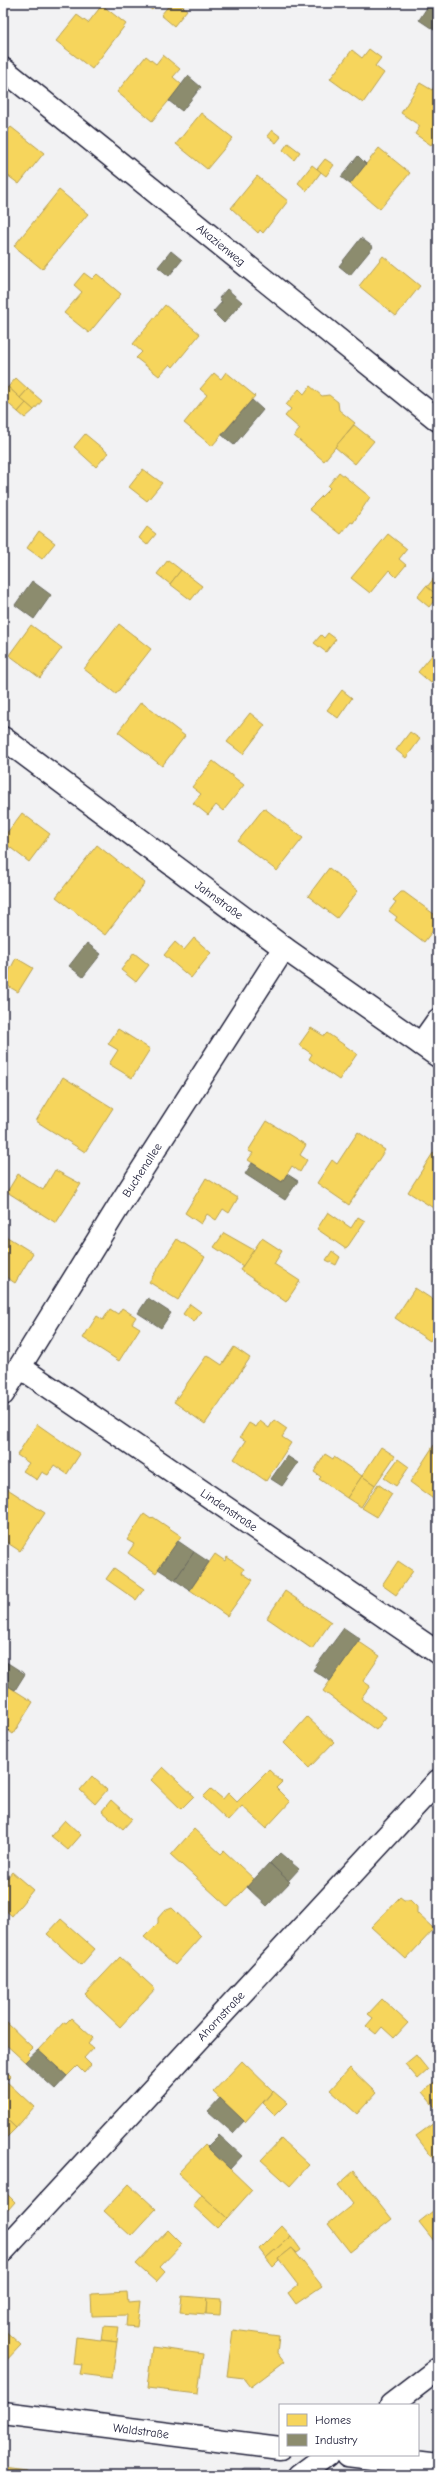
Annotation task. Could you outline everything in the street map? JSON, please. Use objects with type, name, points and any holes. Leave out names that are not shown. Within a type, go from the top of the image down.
[{"type":"street","name":"Akazienweg","points":[[3,69],[438,420]]},
{"type":"street","name":"Jahnstraße","points":[[3,738],[284,948],[429,1050]]},
{"type":"street","name":"Buchenallee","points":[[3,1394],[122,1201],[284,948]]},
{"type":"street","points":[[429,1050],[438,1020]]},
{"type":"street","name":"Lindenstraße","points":[[20,1367],[438,1653]]},
{"type":"street","name":"Ahornstraße","points":[[3,2251],[438,1781]]},
{"type":"street","points":[[392,2404],[438,2369]]},
{"type":"street","name":"Waldstraße","points":[[3,2413],[279,2448]]},
{"type":"street","points":[[300,2475],[326,2456]]},
{"type":"street","points":[[355,2456],[438,2466]]},
{"type":"shaded area","points":[[245,2469],[260,2469],[262,2475],[236,2475]]},
{"type":"building: Homes","points":[[143,3],[158,3],[152,10]]},
{"type":"building: Homes","points":[[171,3],[179,3],[187,10],[174,26],[161,15]]},
{"type":"building: Homes","points":[[102,5],[126,24],[92,69],[56,41],[77,15],[88,23]]},
{"type":"building: Homes","points":[[369,49],[381,58],[375,66],[384,73],[363,103],[330,79],[352,50],[362,58]]},
{"type":"building: Homes","points":[[163,55],[180,69],[173,77],[182,85],[152,121],[117,92],[146,56],[156,64]]},
{"type":"building: Homes","points":[[420,83],[432,90],[436,85],[438,86],[438,136],[431,145],[415,134],[420,126],[401,113]]},
{"type":"building: Homes","points":[[201,113],[233,138],[207,169],[176,144]]},
{"type":"building: Homes","points":[[11,127],[44,153],[19,184],[3,172],[3,136]]},
{"type":"building: Homes","points":[[272,130],[281,137],[276,143],[267,136]]},
{"type":"building: Homes","points":[[288,143],[300,152],[294,160],[283,150]]},
{"type":"building: Homes","points":[[379,148],[410,173],[380,209],[350,184]]},
{"type":"building: Homes","points":[[325,159],[334,165],[326,176],[317,169]]},
{"type":"building: Homes","points":[[312,165],[321,172],[307,191],[298,183]]},
{"type":"building: Homes","points":[[257,176],[288,201],[263,233],[260,230],[258,233],[231,208]]},
{"type":"building: Homes","points":[[59,190],[88,214],[42,269],[14,246]]},
{"type":"building: Homes","points":[[383,256],[420,286],[396,316],[359,286]]},
{"type":"building: Homes","points":[[84,273],[92,279],[97,274],[121,294],[89,333],[64,313],[82,292],[74,285]]},
{"type":"building: Homes","points":[[165,305],[200,334],[173,367],[170,364],[159,376],[136,358],[142,352],[133,344]]},
{"type":"building: Homes","points":[[226,372],[255,396],[212,446],[184,423],[207,395],[200,389],[214,373],[221,379]]},
{"type":"building: Homes","points":[[16,378],[28,389],[20,398],[8,387]]},
{"type":"building: Homes","points":[[310,386],[322,396],[329,395],[338,402],[339,410],[355,423],[324,461],[294,436],[300,429],[285,416],[291,409],[286,405],[299,389],[304,394]]},
{"type":"building: Homes","points":[[8,387],[26,403],[18,412],[3,399],[3,393]]},
{"type":"building: Homes","points":[[28,389],[42,401],[34,410],[20,398]]},
{"type":"building: Homes","points":[[26,403],[34,410],[25,418],[18,412]]},
{"type":"building: Homes","points":[[354,425],[374,441],[355,464],[335,447]]},
{"type":"building: Homes","points":[[85,434],[108,453],[96,467],[74,447]]},
{"type":"building: Homes","points":[[143,469],[162,483],[147,501],[129,487]]},
{"type":"building: Homes","points":[[339,472],[370,497],[353,523],[351,522],[341,534],[309,509],[330,488],[328,486]]},
{"type":"building: Homes","points":[[147,527],[156,534],[147,545],[139,538]]},
{"type":"building: Homes","points":[[39,531],[55,543],[42,559],[27,548]]},
{"type":"building: Homes","points":[[388,534],[407,549],[399,559],[406,565],[396,577],[389,570],[370,593],[351,578]]},
{"type":"building: Homes","points":[[168,560],[181,570],[170,584],[157,574]]},
{"type":"building: Homes","points":[[181,570],[202,586],[191,600],[170,584]]},
{"type":"building: Homes","points":[[438,573],[438,591],[435,594],[427,587]]},
{"type":"building: Homes","points":[[426,586],[438,596],[429,607],[417,597]]},
{"type":"building: Homes","points":[[119,624],[151,649],[116,694],[84,669]]},
{"type":"building: Homes","points":[[31,625],[62,648],[40,678],[9,655]]},
{"type":"building: Homes","points":[[328,633],[336,639],[326,652],[314,643],[321,635],[324,638]]},
{"type":"building: Homes","points":[[433,654],[438,658],[438,677],[431,683],[418,672]]},
{"type":"building: Homes","points":[[342,690],[352,698],[338,718],[327,710]]},
{"type":"building: Homes","points":[[141,702],[185,736],[162,766],[118,732]]},
{"type":"building: Homes","points":[[250,713],[265,725],[243,754],[227,742]]},
{"type":"building: Homes","points":[[410,732],[420,739],[406,758],[396,750]]},
{"type":"building: Homes","points":[[213,761],[244,785],[223,811],[216,805],[208,815],[193,803],[201,794],[192,787]]},
{"type":"building: Homes","points":[[264,808],[303,838],[277,871],[238,841]]},
{"type":"building: Homes","points":[[22,813],[50,834],[29,862],[3,842],[3,838]]},
{"type":"building: Homes","points":[[97,845],[145,883],[105,935],[56,897]]},
{"type":"building: Homes","points":[[329,868],[358,891],[337,918],[308,896]]},
{"type":"building: Homes","points":[[401,892],[404,892],[438,917],[438,924],[424,942],[395,920],[397,917],[389,911],[396,902],[393,900]]},
{"type":"building: Homes","points":[[194,938],[211,953],[191,978],[164,955],[175,942],[184,950]]},
{"type":"building: Homes","points":[[134,953],[149,965],[136,982],[121,970]]},
{"type":"building: Homes","points":[[16,958],[33,968],[18,992],[3,983]]},
{"type":"building: Homes","points":[[311,1028],[324,1036],[327,1033],[357,1054],[339,1080],[309,1059],[312,1054],[299,1045]]},
{"type":"building: Homes","points":[[118,1029],[150,1049],[132,1078],[109,1064],[118,1050],[108,1044]]},
{"type":"building: Homes","points":[[63,1077],[113,1108],[85,1152],[36,1121]]},
{"type":"building: Homes","points":[[267,1121],[306,1145],[300,1155],[307,1160],[300,1172],[292,1166],[282,1182],[248,1160],[253,1153],[248,1151]]},
{"type":"building: Homes","points":[[358,1132],[385,1150],[349,1205],[317,1183],[332,1160],[337,1164]]},
{"type":"building: Homes","points":[[438,1152],[438,1211],[408,1192],[433,1153]]},
{"type":"building: Homes","points":[[55,1170],[81,1184],[56,1223],[7,1192],[18,1174],[43,1190]]},
{"type":"building: Homes","points":[[206,1178],[238,1198],[229,1213],[223,1209],[216,1220],[207,1214],[201,1224],[185,1213]]},
{"type":"building: Homes","points":[[328,1212],[351,1228],[358,1217],[365,1221],[346,1249],[317,1229]]},
{"type":"building: Homes","points":[[224,1233],[254,1250],[243,1266],[214,1247]]},
{"type":"building: Homes","points":[[4,1235],[33,1253],[15,1283],[3,1275]]},
{"type":"building: Homes","points":[[262,1238],[282,1251],[274,1264],[300,1281],[286,1302],[240,1270]]},
{"type":"building: Homes","points":[[177,1239],[205,1257],[178,1300],[149,1282]]},
{"type":"building: Homes","points":[[332,1251],[340,1257],[336,1265],[326,1260]]},
{"type":"building: Homes","points":[[415,1288],[438,1303],[438,1329],[430,1341],[395,1318]]},
{"type":"building: Homes","points":[[190,1304],[201,1312],[194,1322],[183,1314]]},
{"type":"building: Homes","points":[[122,1308],[136,1317],[132,1323],[140,1328],[119,1361],[83,1338],[97,1316],[103,1320],[110,1309],[118,1314]]},
{"type":"building: Homes","points":[[234,1347],[250,1358],[205,1424],[174,1402],[207,1355],[222,1365]]},
{"type":"building: Homes","points":[[274,1420],[287,1429],[282,1437],[291,1443],[266,1481],[234,1459],[246,1441],[240,1437],[249,1423],[256,1427],[260,1421],[269,1428]]},
{"type":"building: Homes","points":[[37,1424],[80,1454],[67,1474],[54,1465],[48,1475],[42,1472],[37,1480],[23,1471],[29,1463],[17,1455]]},
{"type":"building: Homes","points":[[434,1445],[438,1448],[438,1497],[436,1501],[410,1482]]},
{"type":"building: Homes","points":[[381,1447],[395,1456],[375,1485],[362,1476]]},
{"type":"building: Homes","points":[[325,1454],[333,1459],[334,1457],[362,1476],[347,1498],[319,1479],[321,1477],[314,1472]]},
{"type":"building: Homes","points":[[398,1459],[409,1467],[396,1486],[384,1478]]},
{"type":"building: Homes","points":[[362,1476],[375,1485],[361,1507],[347,1498]]},
{"type":"building: Homes","points":[[378,1484],[392,1494],[377,1517],[362,1508]]},
{"type":"building: Homes","points":[[6,1488],[45,1513],[20,1551],[3,1540],[3,1493]]},
{"type":"building: Homes","points":[[144,1514],[151,1519],[153,1517],[181,1536],[156,1573],[128,1553],[134,1544],[127,1540]]},
{"type":"building: Homes","points":[[215,1554],[225,1561],[227,1557],[244,1569],[242,1573],[253,1580],[227,1616],[190,1590]]},
{"type":"building: Homes","points":[[398,1561],[413,1571],[396,1595],[382,1585]]},
{"type":"building: Homes","points":[[114,1568],[144,1589],[136,1600],[106,1579]]},
{"type":"building: Homes","points":[[285,1591],[331,1622],[312,1649],[267,1618]]},
{"type":"building: Homes","points":[[358,1641],[380,1656],[363,1681],[370,1686],[361,1698],[386,1717],[376,1730],[323,1691]]},
{"type":"building: Homes","points":[[3,1683],[33,1702],[13,1734],[3,1727]]},
{"type":"building: Homes","points":[[307,1717],[334,1742],[309,1768],[284,1743]]},
{"type":"building: Homes","points":[[163,1767],[194,1796],[181,1809],[151,1780]]},
{"type":"building: Homes","points":[[269,1770],[282,1782],[276,1788],[290,1802],[266,1828],[242,1806],[228,1821],[203,1797],[211,1789],[223,1799],[228,1793],[237,1802]]},
{"type":"building: Homes","points":[[92,1776],[107,1790],[95,1804],[80,1790]]},
{"type":"building: Homes","points":[[111,1800],[132,1819],[123,1829],[102,1811]]},
{"type":"building: Homes","points":[[65,1820],[81,1835],[68,1850],[51,1836]]},
{"type":"building: Homes","points":[[194,1829],[221,1854],[224,1851],[254,1879],[228,1907],[171,1855]]},
{"type":"building: Homes","points":[[12,1872],[33,1890],[12,1916],[3,1908],[3,1883]]},
{"type":"building: Homes","points":[[400,1897],[404,1900],[410,1900],[417,1907],[417,1913],[434,1929],[406,1959],[371,1927]]},
{"type":"building: Homes","points":[[172,1908],[201,1936],[175,1965],[144,1937],[158,1923],[158,1918],[164,1911]]},
{"type":"building: Homes","points":[[61,1919],[95,1949],[81,1965],[47,1934]]},
{"type":"building: Homes","points":[[120,1957],[155,1989],[120,2027],[85,1994]]},
{"type":"building: Homes","points":[[382,1999],[408,2023],[394,2038],[382,2027],[376,2034],[366,2026],[373,2018],[368,2014]]},
{"type":"building: Homes","points":[[71,2018],[93,2038],[88,2044],[93,2048],[84,2058],[91,2065],[84,2073],[77,2066],[67,2076],[38,2050],[64,2022],[66,2023]]},
{"type":"building: Homes","points":[[5,2021],[33,2048],[27,2054],[30,2057],[25,2062],[3,2042],[3,2023]]},
{"type":"building: Homes","points":[[416,2055],[428,2070],[418,2079],[405,2064]]},
{"type":"building: Homes","points":[[242,2061],[273,2091],[245,2122],[213,2092]]},
{"type":"building: Homes","points":[[350,2068],[376,2093],[357,2114],[330,2090]]},
{"type":"building: Homes","points":[[6,2071],[11,2076],[6,2081],[34,2107],[16,2128],[3,2116],[3,2075]]},
{"type":"building: Homes","points":[[438,2079],[438,2111],[422,2092]]},
{"type":"building: Homes","points":[[273,2091],[287,2103],[275,2115],[263,2103]]},
{"type":"building: Homes","points":[[3,2116],[16,2128],[3,2141]]},
{"type":"building: Homes","points":[[438,2120],[438,2165],[416,2136]]},
{"type":"building: Homes","points":[[281,2139],[309,2165],[290,2186],[261,2160]]},
{"type":"building: Homes","points":[[205,2145],[252,2190],[227,2218],[178,2173]]},
{"type":"building: Homes","points":[[354,2171],[392,2219],[350,2252],[328,2224],[353,2204],[338,2185]]},
{"type":"building: Homes","points":[[129,2184],[156,2209],[131,2236],[104,2211]]},
{"type":"building: Homes","points":[[3,2190],[15,2202],[8,2210],[3,2205]]},
{"type":"building: Homes","points":[[202,2195],[227,2218],[217,2228],[193,2206]]},
{"type":"building: Homes","points":[[438,2207],[438,2246],[419,2222]]},
{"type":"building: Homes","points":[[282,2226],[291,2236],[266,2258],[259,2249]]},
{"type":"building: Homes","points":[[168,2230],[182,2244],[160,2267],[165,2272],[156,2282],[136,2264]]},
{"type":"building: Homes","points":[[291,2236],[301,2250],[297,2253],[292,2248],[278,2259],[279,2261],[273,2267],[266,2258]]},
{"type":"building: Homes","points":[[292,2248],[322,2286],[296,2304],[288,2293],[298,2285],[278,2259]]},
{"type":"building: Homes","points":[[127,2292],[128,2302],[140,2301],[137,2327],[126,2326],[127,2315],[92,2316],[91,2294]]},
{"type":"building: Homes","points":[[182,2296],[207,2298],[206,2314],[180,2312]]},
{"type":"building: Homes","points":[[207,2298],[221,2299],[220,2315],[206,2314]]},
{"type":"building: Homes","points":[[103,2326],[119,2327],[117,2342],[101,2340]]},
{"type":"building: Homes","points":[[3,2329],[21,2345],[3,2364]]},
{"type":"building: Homes","points":[[233,2330],[279,2336],[277,2353],[284,2362],[251,2387],[244,2378],[227,2376]]},
{"type":"building: Homes","points":[[76,2337],[117,2342],[112,2378],[80,2374],[82,2365],[73,2364]]},
{"type":"building: Homes","points":[[152,2347],[203,2354],[198,2394],[147,2388]]},
{"type":"building: Homes","points":[[5,2467],[29,2470],[28,2475],[4,2475]]},
{"type":"building: Industry","points":[[430,3],[438,3],[438,24],[434,30],[419,20]]},
{"type":"building: Industry","points":[[188,76],[201,87],[182,111],[169,101]]},
{"type":"building: Industry","points":[[358,156],[366,164],[350,184],[341,177]]},
{"type":"building: Industry","points":[[361,238],[373,247],[350,275],[339,266]]},
{"type":"building: Industry","points":[[171,251],[182,260],[169,276],[158,267]]},
{"type":"building: Industry","points":[[227,289],[242,302],[224,323],[213,312],[222,302],[219,298]]},
{"type":"building: Industry","points":[[252,400],[263,410],[234,445],[222,435]]},
{"type":"building: Industry","points":[[32,581],[51,595],[34,619],[15,605]]},
{"type":"building: Industry","points":[[87,943],[101,954],[83,977],[69,966]]},
{"type":"building: Industry","points":[[252,1163],[282,1182],[287,1174],[298,1181],[285,1200],[245,1174]]},
{"type":"building: Industry","points":[[148,1298],[171,1313],[161,1328],[138,1313]]},
{"type":"building: Industry","points":[[287,1456],[298,1463],[282,1486],[271,1479]]},
{"type":"building: Industry","points":[[178,1541],[194,1552],[175,1580],[158,1569]]},
{"type":"building: Industry","points":[[194,1552],[209,1562],[190,1590],[175,1580]]},
{"type":"building: Industry","points":[[344,1628],[360,1639],[330,1681],[313,1670]]},
{"type":"building: Industry","points":[[3,1660],[25,1674],[15,1690],[3,1683]]},
{"type":"building: Industry","points":[[280,1853],[299,1869],[288,1881],[270,1863]]},
{"type":"building: Industry","points":[[269,1863],[290,1882],[267,1906],[247,1887]]},
{"type":"building: Industry","points":[[38,2050],[67,2076],[55,2089],[25,2062]]},
{"type":"building: Industry","points":[[220,2098],[244,2121],[233,2133],[208,2111]]},
{"type":"building: Industry","points":[[219,2135],[242,2156],[230,2169],[207,2147]]}]
